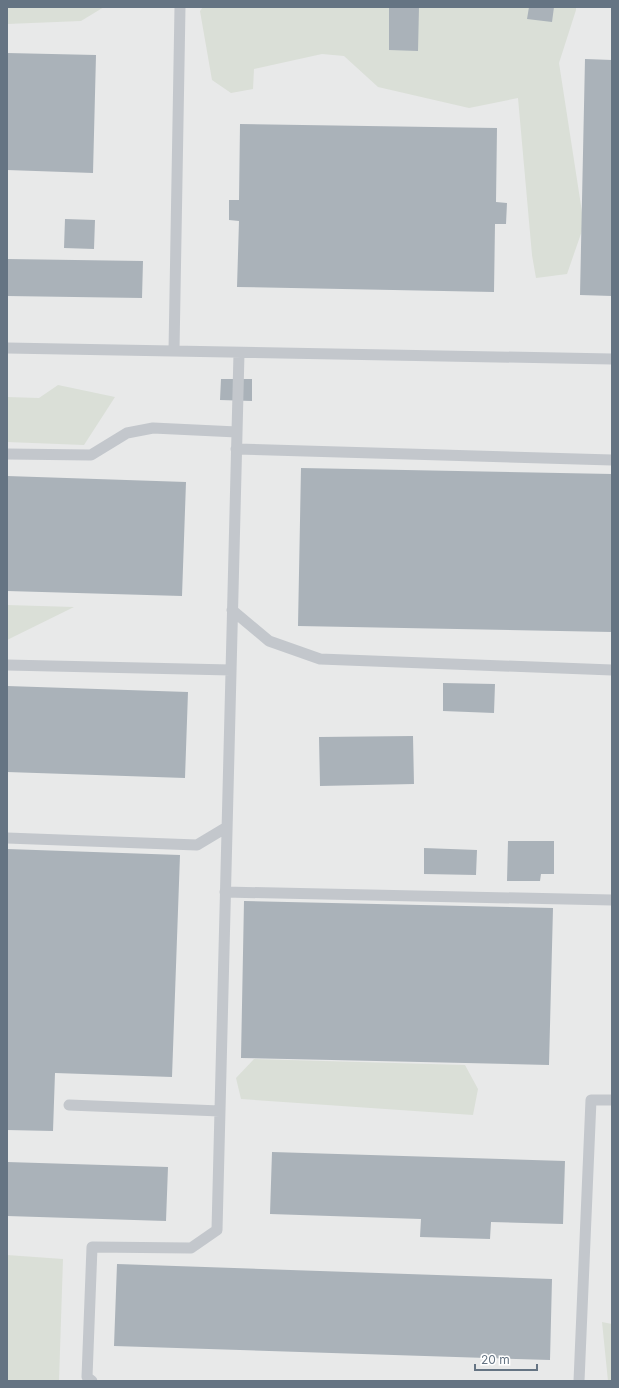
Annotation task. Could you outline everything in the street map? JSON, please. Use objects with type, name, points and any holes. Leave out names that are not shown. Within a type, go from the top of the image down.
[{"type":"lane","points":[[174,352],[180,7]]},
{"type":"lane","points":[[7,348],[612,359]]},
{"type":"lane","points":[[92,1381],[87,1377],[92,1247],[191,1248],[217,1230],[239,352]]},
{"type":"lane","points":[[7,454],[91,455],[127,433],[153,428],[237,432]]},
{"type":"lane","points":[[236,449],[612,460]]},
{"type":"lane","points":[[232,610],[269,641],[320,659],[612,670]]},
{"type":"lane","points":[[7,666],[231,670]]},
{"type":"lane","points":[[7,838],[197,844],[227,827]]},
{"type":"lane","points":[[225,892],[612,900]]},
{"type":"lane","points":[[580,1381],[591,1100],[612,1100]]},
{"type":"lane","points":[[69,1105],[220,1110]]},
{"type":"shaded area","points":[[7,7],[612,7],[612,1381],[7,1381]]},
{"type":"shaded area","points":[[7,7],[104,7],[81,21],[7,24]]},
{"type":"shaded area","points":[[203,7],[576,7],[559,63],[584,225],[567,274],[536,278],[532,255],[518,98],[469,108],[378,87],[344,56],[322,54],[254,69],[253,89],[231,93],[212,80],[200,11]]},
{"type":"shaded area","points":[[58,385],[115,397],[84,445],[7,442],[7,397],[39,398]]},
{"type":"shaded area","points":[[7,605],[74,607],[7,640]]},
{"type":"shaded area","points":[[254,1059],[465,1065],[478,1089],[473,1115],[241,1099],[236,1078]]},
{"type":"shaded area","points":[[7,1255],[63,1259],[59,1381],[7,1381]]},
{"type":"shaded area","points":[[602,1322],[612,1324],[612,1381],[608,1381]]},
{"type":"building","points":[[389,7],[419,7],[418,51],[389,50]]},
{"type":"building","points":[[529,7],[554,7],[552,22],[527,19]]},
{"type":"building","points":[[7,53],[96,55],[93,173],[7,170]]},
{"type":"building","points":[[585,59],[612,60],[612,296],[580,295]]},
{"type":"building","points":[[240,124],[497,128],[496,202],[507,203],[506,224],[495,224],[494,292],[237,287],[239,221],[229,220],[229,200],[239,200]]},
{"type":"building","points":[[65,219],[95,220],[94,249],[64,248]]},
{"type":"building","points":[[7,259],[143,261],[142,298],[7,296]]},
{"type":"building","points":[[221,379],[252,379],[252,401],[220,400]]},
{"type":"building","points":[[301,468],[612,474],[612,632],[298,626]]},
{"type":"building","points":[[7,476],[186,482],[182,596],[7,591]]},
{"type":"building","points":[[443,683],[495,684],[494,713],[443,711]]},
{"type":"building","points":[[7,686],[188,692],[185,778],[7,772]]},
{"type":"building","points":[[413,736],[414,784],[320,786],[319,737]]},
{"type":"building","points":[[508,841],[554,841],[554,874],[541,874],[540,881],[507,881]]},
{"type":"building","points":[[424,848],[477,850],[476,875],[424,874]]},
{"type":"building","points":[[7,849],[180,855],[172,1077],[55,1073],[53,1131],[7,1130]]},
{"type":"building","points":[[244,901],[553,908],[549,1065],[241,1058]]},
{"type":"building","points":[[272,1152],[565,1161],[563,1224],[491,1222],[490,1239],[420,1237],[421,1219],[270,1214]]},
{"type":"building","points":[[7,1162],[168,1167],[166,1221],[7,1216]]},
{"type":"building","points":[[117,1264],[552,1279],[550,1360],[114,1346]]}]
